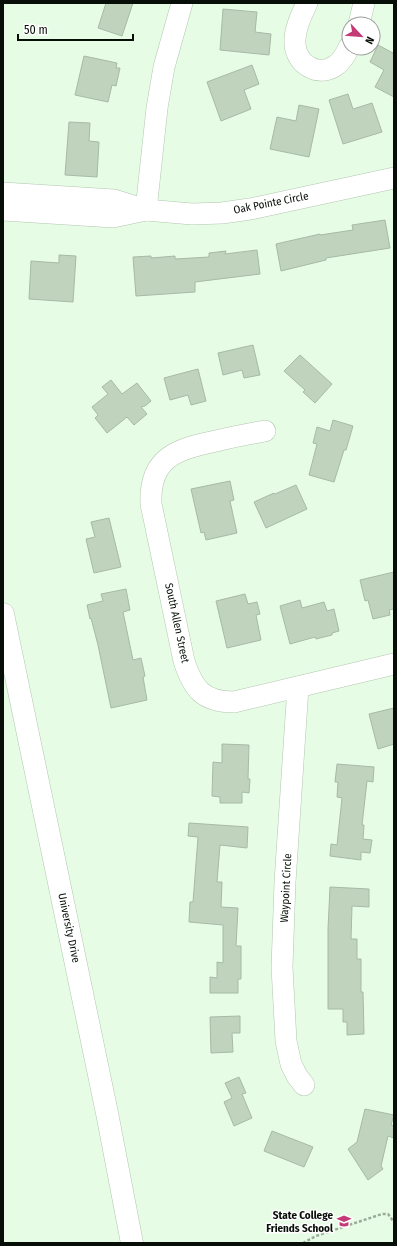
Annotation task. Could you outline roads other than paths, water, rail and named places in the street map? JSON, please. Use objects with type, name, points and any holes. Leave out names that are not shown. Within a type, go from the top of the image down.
[{"type":"main road","name":"University Drive","points":[[3,614],[106,1105],[132,1243]]},
{"type":"street","points":[[146,210],[157,108],[163,74],[182,3]]},
{"type":"street","points":[[306,3],[295,37],[296,52],[302,62],[311,68],[318,70],[330,69],[336,66],[343,56]]},
{"type":"street","points":[[361,16],[364,3]]},
{"type":"street","name":"Oak Pointe Circle","points":[[3,193],[114,200],[146,210],[192,214],[222,213],[250,209],[394,178]]},
{"type":"street","name":"Oak Pointe Circle","points":[[3,210],[113,217],[146,210]]},
{"type":"street","name":"South Allen Street","points":[[264,431],[207,442],[179,450],[170,456],[157,470],[153,481],[151,491],[152,504],[184,661],[189,676],[196,687],[212,700],[234,702],[394,664]]},
{"type":"street","name":"Waypoint Circle","points":[[298,687],[285,882],[282,967],[286,1041],[291,1064],[297,1076],[304,1085]]},
{"type":"place","name":"State College Friends School","points":[[344,1221]]}]
